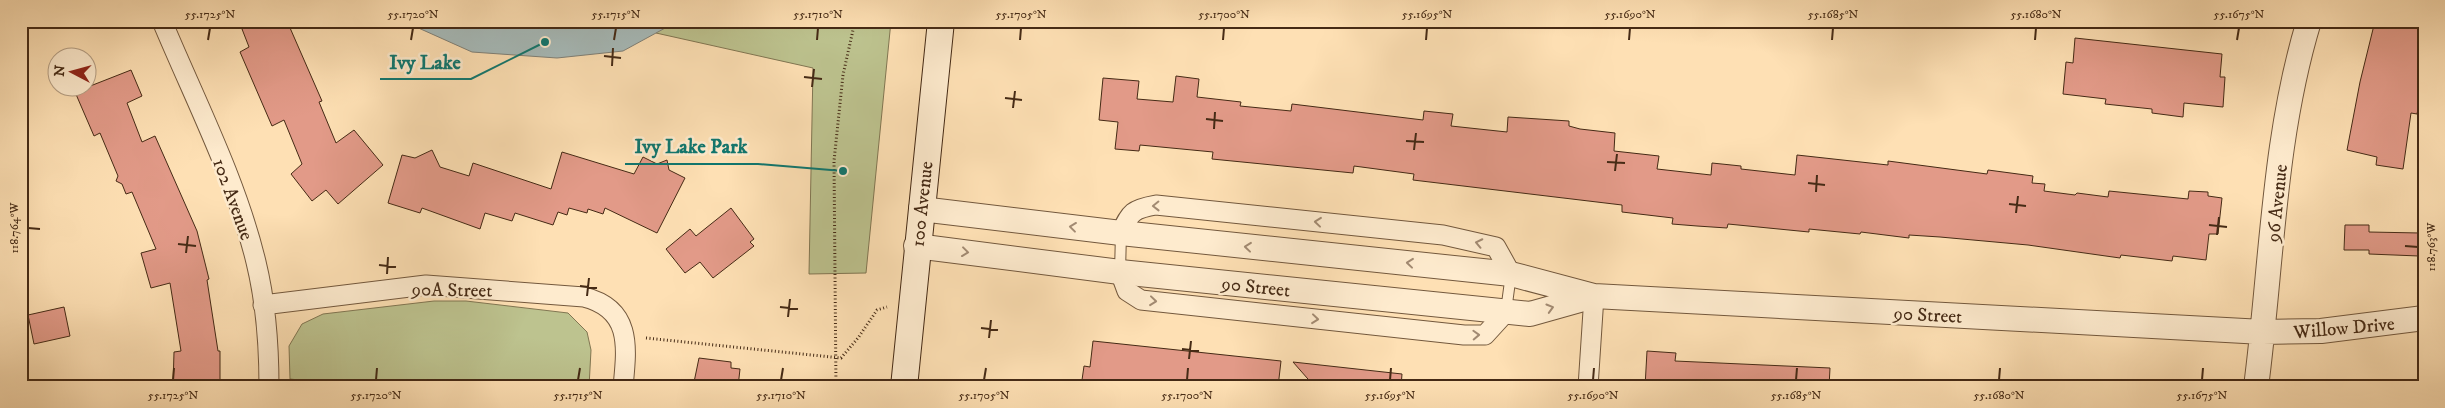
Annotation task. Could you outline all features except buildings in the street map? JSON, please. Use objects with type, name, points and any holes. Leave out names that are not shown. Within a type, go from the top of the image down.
[{"type":"main road","name":"100 Avenue","points":[[904,387],[916,246],[941,21]]},
{"type":"street","name":"102 Avenue","points":[[162,21],[228,178],[256,263],[269,348],[269,387]]},
{"type":"street","name":"96 Avenue","points":[[2256,387],[2279,166],[2287,109],[2296,63],[2308,21]]},
{"type":"street","points":[[1122,233],[1128,216],[1139,208],[1156,204],[1443,235],[1496,247],[1511,274]]},
{"type":"street","name":"90 Street","points":[[921,209],[1122,233],[1511,274],[1594,296],[2263,332]]},
{"type":"street","name":"90 Street","points":[[916,246],[1120,272],[1530,314],[1594,296]]},
{"type":"street","name":"90A Street","points":[[263,305],[443,284],[584,297],[597,300],[610,308],[626,335]]},
{"type":"street","points":[[1588,387],[1594,296]]},
{"type":"street","name":"Willow Drive","points":[[2263,332],[2321,331],[2424,318]]},
{"type":"street","points":[[623,387],[626,335]]},
{"type":"lane","points":[[1120,272],[1122,233]]},
{"type":"lane","points":[[1506,312],[1511,274]]},
{"type":"path","points":[[836,387],[834,160],[844,75],[855,21]]},
{"type":"path","points":[[626,335],[840,358],[858,338],[877,310],[887,307],[912,308]]},
{"type":"green space","points":[[667,21],[891,21],[866,273],[809,274],[813,68],[656,33]]},
{"type":"green space","points":[[434,301],[466,301],[568,313],[587,332],[591,350],[589,387],[360,387],[290,379],[289,346],[302,324],[323,314]]},
{"type":"shaded area","points":[[415,21],[678,21],[623,51],[557,58],[472,52],[414,26]]},
{"type":"place","name":"Ivy Lake","points":[[545,42]]},
{"type":"place","name":"Ivy Lake Park","points":[[843,171]]}]
